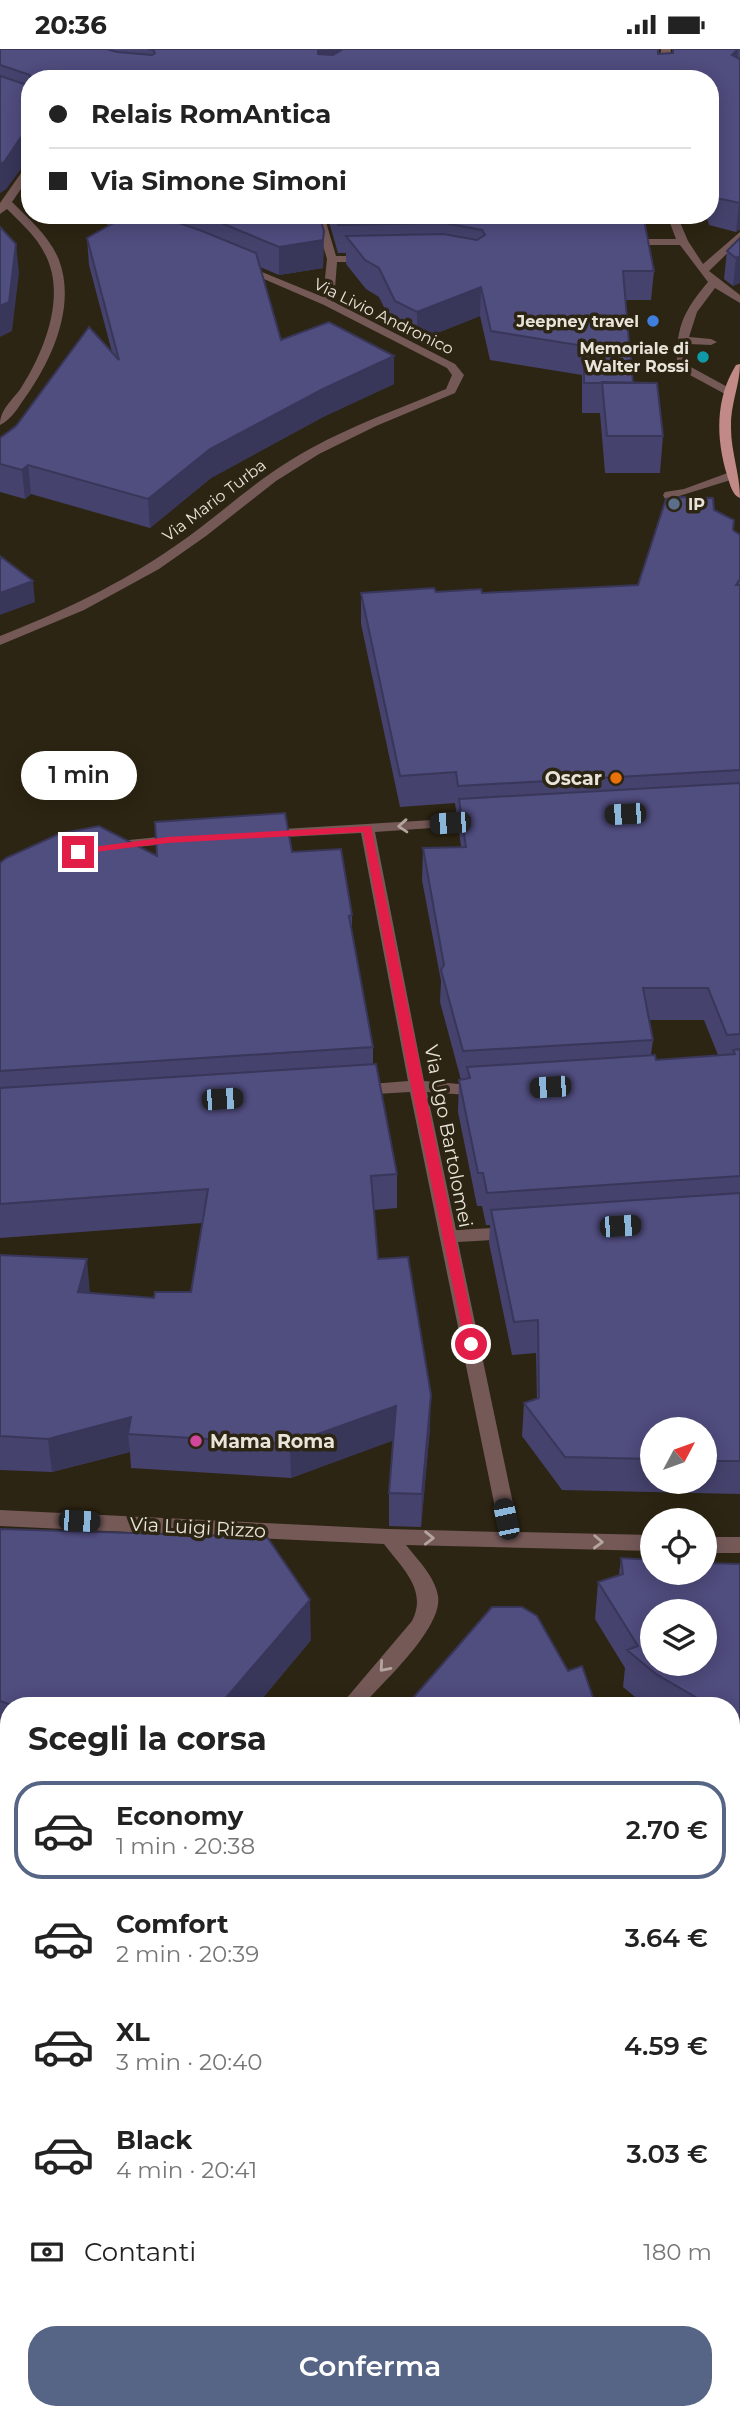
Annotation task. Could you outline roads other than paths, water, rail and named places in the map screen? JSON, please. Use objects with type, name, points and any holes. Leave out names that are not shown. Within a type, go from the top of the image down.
[{"type":"main road","points":[[740,367],[729,392],[724,442],[740,494]]},
{"type":"street","points":[[664,70],[666,49]]},
{"type":"street","points":[[2,205],[21,180]]},
{"type":"street","points":[[2,205],[21,206]]},
{"type":"street","points":[[2,205],[21,223]]},
{"type":"street","points":[[0,421],[20,399],[36,373],[51,334],[59,287],[54,260],[45,245],[22,224]]},
{"type":"street","points":[[115,224],[152,233]]},
{"type":"street","points":[[322,224],[332,260],[328,303]]},
{"type":"street","points":[[675,224],[682,242],[703,271],[740,300]]},
{"type":"street","points":[[703,271],[740,235]]},
{"type":"street","points":[[609,243],[682,242]]},
{"type":"street","points":[[332,260],[373,259]]},
{"type":"street","name":"Via Livio Andronico","points":[[231,263],[328,303],[451,366],[458,378],[452,391]]},
{"type":"street","points":[[714,282],[689,313],[682,340],[682,368],[729,392]]},
{"type":"street","points":[[682,340],[712,342]]},
{"type":"street","name":"Via Mario Turba","points":[[0,642],[87,605],[136,578],[202,533],[265,482],[323,446],[452,391]]},
{"type":"street","points":[[693,521],[681,521],[669,495],[687,492],[733,475]]},
{"type":"street","points":[[252,835],[505,820]]},
{"type":"street","name":"Via Ugo Bartolomei","points":[[367,828],[417,1086],[511,1539]]},
{"type":"street","points":[[94,848],[192,838]]},
{"type":"street","points":[[347,1091],[417,1086],[469,1092],[496,1090]]},
{"type":"street","points":[[448,1237],[527,1232]]},
{"type":"street","name":"Via Luigi Rizzo","points":[[0,1518],[389,1537],[640,1543]]},
{"type":"street","points":[[358,1697],[419,1627],[428,1610],[428,1594],[417,1571],[389,1537]]},
{"type":"street","points":[[717,1545],[740,1545]]},
{"type":"place","name":"Jeepney travel","points":[[653,321]]},
{"type":"place","name":"Memoriale di Walter Rossi","points":[[703,357]]},
{"type":"place","name":"IP","points":[[674,504]]},
{"type":"place","name":"Oscar","points":[[616,778]]},
{"type":"place","name":"Mama Roma","points":[[196,1441]]}]
